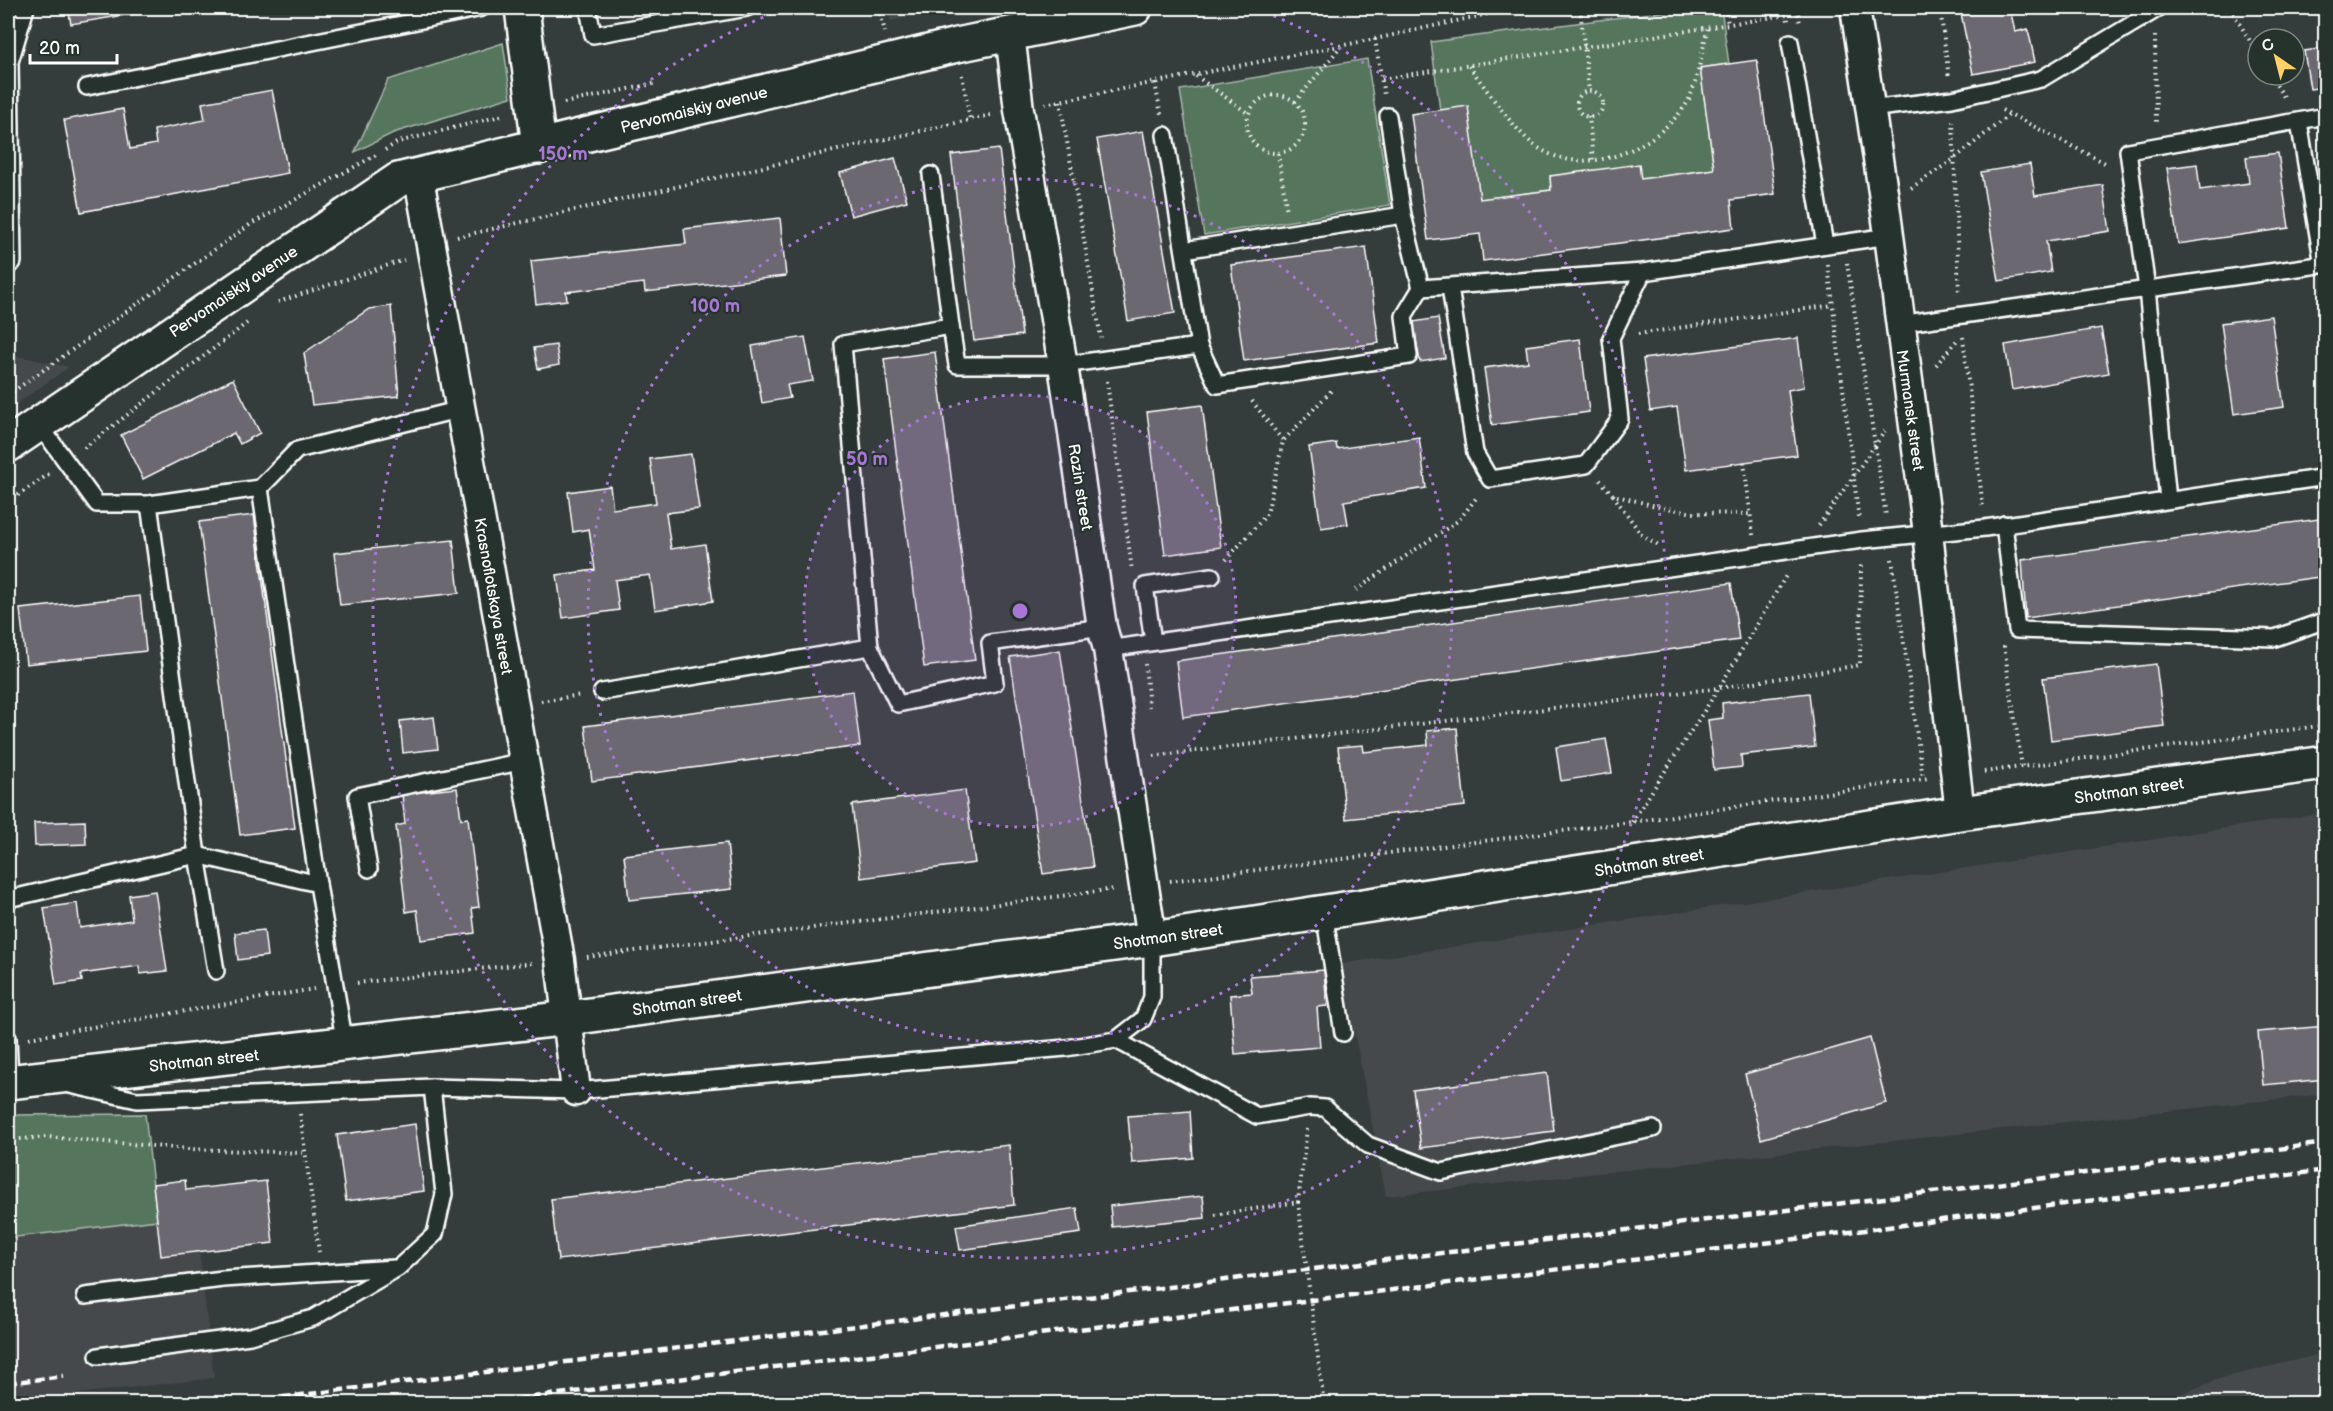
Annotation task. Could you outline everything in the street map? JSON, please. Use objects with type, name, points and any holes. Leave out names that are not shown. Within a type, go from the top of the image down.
[{"type":"main road","points":[[522,8],[539,147]]},
{"type":"main road","name":"Pervomaiskiy avenue","points":[[8,445],[398,180],[418,173],[539,147],[957,45],[1135,8]]},
{"type":"main road","name":"Shotman street","points":[[19,1080],[569,1018],[1152,939],[1960,813],[2325,763]]},
{"type":"street","name":"Murmansk street","points":[[1856,8],[1869,109],[1885,205],[1928,533],[1960,813]]},
{"type":"street","name":"Razin street","points":[[1010,34],[1019,110],[1063,365],[1152,939]]},
{"type":"street","name":"Krasnoflotskaya street","points":[[418,173],[569,1018],[576,1091]]},
{"type":"lane","points":[[8,267],[13,262],[9,62],[26,8]]},
{"type":"lane","points":[[87,87],[482,8]]},
{"type":"lane","points":[[588,8],[593,35],[747,8]]},
{"type":"lane","points":[[1869,109],[1952,99],[2041,79],[2157,9]]},
{"type":"lane","points":[[1790,42],[1825,245]]},
{"type":"lane","points":[[1165,135],[1199,346],[1217,385],[1409,356],[1404,316],[1421,288],[1403,215],[1388,116]]},
{"type":"lane","points":[[2168,500],[2146,289],[2128,151],[2325,116]]},
{"type":"lane","points":[[1899,324],[2324,264],[2299,122]]},
{"type":"lane","points":[[931,175],[957,365],[1063,365],[1199,346]]},
{"type":"lane","points":[[1184,250],[1403,215]]},
{"type":"lane","points":[[1421,288],[1642,272],[1889,236]]},
{"type":"lane","points":[[1450,287],[1475,453],[1490,479],[1586,465],[1620,419],[1611,338],[1642,272]]},
{"type":"lane","points":[[951,326],[843,344],[870,647],[898,704],[995,683],[990,643],[1105,638],[1153,642],[1756,557],[1889,536],[1985,528],[2325,477]]},
{"type":"lane","points":[[38,423],[97,504],[148,504],[260,488],[297,450],[461,409]]},
{"type":"lane","points":[[260,488],[345,1045]]},
{"type":"lane","points":[[148,504],[197,855],[216,971]]},
{"type":"lane","points":[[2004,524],[2017,630],[2275,638],[2325,620]]},
{"type":"lane","points":[[1153,642],[1145,586],[1212,576]]},
{"type":"lane","points":[[602,692],[870,647]]},
{"type":"lane","points":[[369,868],[357,796],[524,761]]},
{"type":"lane","points":[[8,899],[197,855],[321,887]]},
{"type":"lane","points":[[1324,912],[1343,1033]]},
{"type":"lane","points":[[8,1038],[19,1080],[137,1100],[432,1087],[576,1091],[1054,1049],[1116,1040],[1143,1019],[1152,997],[1152,939]]},
{"type":"lane","points":[[1116,1040],[1257,1116],[1310,1107],[1325,1108],[1368,1145],[1441,1172],[1653,1129]]},
{"type":"lane","points":[[98,1356],[250,1336],[313,1318],[398,1268],[435,1234],[444,1194],[432,1087]]},
{"type":"lane","points":[[85,1296],[223,1279],[398,1268]]},
{"type":"path","points":[[879,8],[886,33]]},
{"type":"path","points":[[273,303],[405,260],[429,244],[1060,101],[1342,46],[1515,8]]},
{"type":"path","points":[[1580,8],[1589,91]]},
{"type":"path","points":[[1725,8],[1728,24]]},
{"type":"path","points":[[1797,8],[1802,31]]},
{"type":"path","points":[[1940,8],[1952,99],[1960,315],[1985,528]]},
{"type":"path","points":[[2230,8],[2246,34]]},
{"type":"path","points":[[2156,147],[2157,9]]},
{"type":"path","points":[[1382,80],[1787,15]]},
{"type":"path","points":[[1468,66],[1526,138],[1551,156],[1580,162],[1593,162],[1621,154],[1653,138],[1685,106],[1708,27]]},
{"type":"path","points":[[1375,39],[1388,116]]},
{"type":"path","points":[[1295,102],[1342,46]]},
{"type":"path","points":[[1196,75],[1249,114]]},
{"type":"path","points":[[1155,83],[1165,135]]},
{"type":"path","points":[[1589,91],[1597,92],[1603,104],[1601,112],[1589,116],[1579,110],[1577,102],[1581,94],[1589,91]]},
{"type":"path","points":[[1271,95],[1284,96],[1295,102],[1303,111],[1305,132],[1293,149],[1278,153],[1261,150],[1252,142],[1247,132],[1249,114],[1259,100],[1271,95]]},
{"type":"path","points":[[1971,95],[2131,176]]},
{"type":"path","points":[[1060,101],[1104,359],[1116,456]]},
{"type":"path","points":[[1885,205],[1954,159],[2010,114]]},
{"type":"path","points":[[1589,116],[1593,162]]},
{"type":"path","points":[[1278,153],[1291,233]]},
{"type":"path","points":[[1844,241],[1923,778]]},
{"type":"path","points":[[1123,759],[1707,689],[1860,665],[1862,540],[1825,245]]},
{"type":"path","points":[[1611,338],[1833,305]]},
{"type":"path","points":[[8,502],[66,462],[255,317]]},
{"type":"path","points":[[1212,576],[1267,514],[1283,441],[1357,364]]},
{"type":"path","points":[[1237,381],[1283,441]]},
{"type":"path","points":[[1744,462],[1756,557]]},
{"type":"path","points":[[1586,465],[1613,495],[1641,534],[1692,565]]},
{"type":"path","points":[[1315,619],[1459,520],[1490,479]]},
{"type":"path","points":[[1613,495],[1693,513],[1749,514]]},
{"type":"path","points":[[2003,642],[2022,767]]},
{"type":"path","points":[[514,705],[602,692]]},
{"type":"path","points":[[297,1092],[322,1271]]},
{"type":"path","points":[[1310,1107],[1298,1202],[1324,1404]]},
{"type":"path","points":[[8,1140],[48,1137],[188,1149],[306,1153]]},
{"type":"path","points":[[1215,1215],[1298,1202]]},
{"type":"shaded area","points":[[887,8],[945,8],[891,21]]},
{"type":"shaded area","points":[[8,354],[69,367],[8,410]]},
{"type":"shaded area","points":[[2325,813],[2325,1094],[1386,1196],[1341,964]]},
{"type":"shaded area","points":[[157,1220],[161,1256],[199,1251],[214,1378],[8,1402],[8,1238]]},
{"type":"shaded area","points":[[2325,1353],[2325,1403],[2157,1403],[2222,1378]]},
{"type":"green space","points":[[1691,8],[1721,8],[1729,64],[1700,68],[1714,169],[1641,179],[1550,176],[1551,190],[1480,199],[1440,110],[1431,42]]},
{"type":"green space","points":[[503,43],[511,97],[393,133],[355,152],[388,80]]},
{"type":"green space","points":[[1367,59],[1390,205],[1204,235],[1180,90]]},
{"type":"green space","points":[[145,1114],[157,1220],[8,1238],[8,1115]]},
{"type":"building","points":[[68,8],[168,8],[71,24]]},
{"type":"building","points":[[1960,8],[2010,8],[2015,32],[2028,29],[2035,62],[1973,74]]},
{"type":"building","points":[[2326,48],[2326,87],[2310,89],[2306,51]]},
{"type":"building","points":[[1757,60],[1775,194],[1731,200],[1734,228],[1483,261],[1480,234],[1428,240],[1411,114],[1468,106],[1480,199],[1551,190],[1550,176],[1639,164],[1641,179],[1714,169],[1700,68]]},
{"type":"building","points":[[272,90],[288,173],[81,212],[64,120],[123,109],[130,149],[156,144],[154,130],[205,120],[202,103]]},
{"type":"building","points":[[1143,131],[1175,313],[1128,321],[1097,139]]},
{"type":"building","points":[[999,149],[1022,335],[974,341],[951,155]]},
{"type":"building","points":[[2278,153],[2289,228],[2178,244],[2167,168],[2197,164],[2200,190],[2249,183],[2246,157]]},
{"type":"building","points":[[895,158],[907,201],[851,216],[840,173]]},
{"type":"building","points":[[2030,164],[2035,196],[2103,185],[2110,231],[2046,241],[2051,272],[1999,281],[1981,172]]},
{"type":"building","points":[[780,218],[786,276],[645,292],[644,283],[566,292],[567,300],[536,304],[531,261],[686,244],[684,229]]},
{"type":"building","points":[[1366,247],[1379,343],[1244,361],[1231,265]]},
{"type":"building","points":[[391,306],[399,396],[312,405],[304,353],[369,309]]},
{"type":"building","points":[[2271,316],[2284,407],[2234,414],[2221,323]]},
{"type":"building","points":[[1438,318],[1445,358],[1420,362],[1413,322]]},
{"type":"building","points":[[2101,328],[2109,373],[2012,390],[2005,345]]},
{"type":"building","points":[[805,337],[813,381],[787,385],[790,398],[762,403],[752,346]]},
{"type":"building","points":[[1798,338],[1804,387],[1788,390],[1797,455],[1686,470],[1677,407],[1650,411],[1643,359]]},
{"type":"building","points":[[1580,339],[1589,412],[1492,425],[1484,368],[1528,362],[1526,346]]},
{"type":"building","points":[[556,345],[559,365],[538,369],[534,348]]},
{"type":"building","points":[[935,352],[975,660],[924,667],[884,359]]},
{"type":"building","points":[[233,379],[260,433],[240,444],[234,433],[143,479],[121,435]]},
{"type":"building","points":[[1202,405],[1221,547],[1165,555],[1147,412]]},
{"type":"building","points":[[1419,437],[1426,488],[1344,501],[1348,524],[1321,528],[1309,447],[1336,443],[1337,449]]},
{"type":"building","points":[[691,454],[699,509],[666,513],[671,549],[705,544],[713,601],[655,610],[650,575],[615,580],[619,610],[563,618],[557,575],[595,570],[589,529],[573,532],[568,492],[610,486],[613,509],[656,503],[650,459]]},
{"type":"building","points":[[254,515],[295,828],[240,835],[199,522]]},
{"type":"building","points":[[2326,518],[2326,576],[2026,618],[2022,560]]},
{"type":"building","points":[[453,540],[459,593],[340,605],[334,553]]},
{"type":"building","points":[[1731,583],[1739,640],[1183,717],[1176,661]]},
{"type":"building","points":[[140,596],[146,651],[26,664],[20,609]]},
{"type":"building","points":[[1060,650],[1093,867],[1043,874],[1010,657]]},
{"type":"building","points":[[2156,664],[2164,726],[2051,740],[2043,678]]},
{"type":"building","points":[[853,691],[860,746],[592,781],[585,726]]},
{"type":"building","points":[[1809,693],[1815,747],[1741,755],[1742,767],[1714,770],[1708,720],[1723,718],[1722,703]]},
{"type":"building","points":[[434,717],[438,749],[403,753],[400,721]]},
{"type":"building","points":[[1457,728],[1465,806],[1346,819],[1338,747],[1363,745],[1364,752],[1428,745],[1427,731]]},
{"type":"building","points":[[1606,739],[1612,773],[1561,781],[1556,747]]},
{"type":"building","points":[[457,788],[461,819],[468,818],[479,907],[472,908],[475,933],[421,940],[417,910],[406,912],[396,826],[405,824],[402,794]]},
{"type":"building","points":[[965,790],[975,863],[861,878],[852,805]]},
{"type":"building","points":[[85,821],[86,844],[35,846],[34,823]]},
{"type":"building","points":[[727,843],[732,889],[629,900],[624,855]]},
{"type":"building","points":[[155,891],[167,971],[140,974],[139,966],[81,974],[82,981],[56,985],[44,908],[77,903],[80,928],[132,920],[129,895]]},
{"type":"building","points":[[264,930],[267,956],[238,960],[235,933]]},
{"type":"building","points":[[1324,970],[1327,1006],[1317,1007],[1320,1047],[1235,1054],[1230,995],[1252,993],[1250,976]]},
{"type":"building","points":[[2326,1026],[2326,1079],[2263,1085],[2258,1032]]},
{"type":"building","points":[[1870,1038],[1886,1103],[1761,1139],[1745,1074]]},
{"type":"building","points":[[1547,1073],[1554,1131],[1421,1148],[1413,1090]]},
{"type":"building","points":[[1190,1111],[1193,1158],[1132,1163],[1128,1116]]},
{"type":"building","points":[[415,1124],[424,1191],[346,1201],[337,1135]]},
{"type":"building","points":[[1009,1145],[1014,1205],[558,1260],[551,1199]]},
{"type":"building","points":[[185,1180],[186,1190],[266,1181],[273,1243],[161,1256],[153,1184]]},
{"type":"building","points":[[1203,1196],[1205,1218],[1112,1227],[1110,1206]]},
{"type":"building","points":[[1077,1208],[1081,1233],[960,1250],[956,1226]]},
{"type":"railway","points":[[229,1404],[2326,1143]]},
{"type":"railway","points":[[478,1404],[1657,1257],[2326,1170]]},
{"type":"railway","points":[[8,1383],[64,1376]]}]
